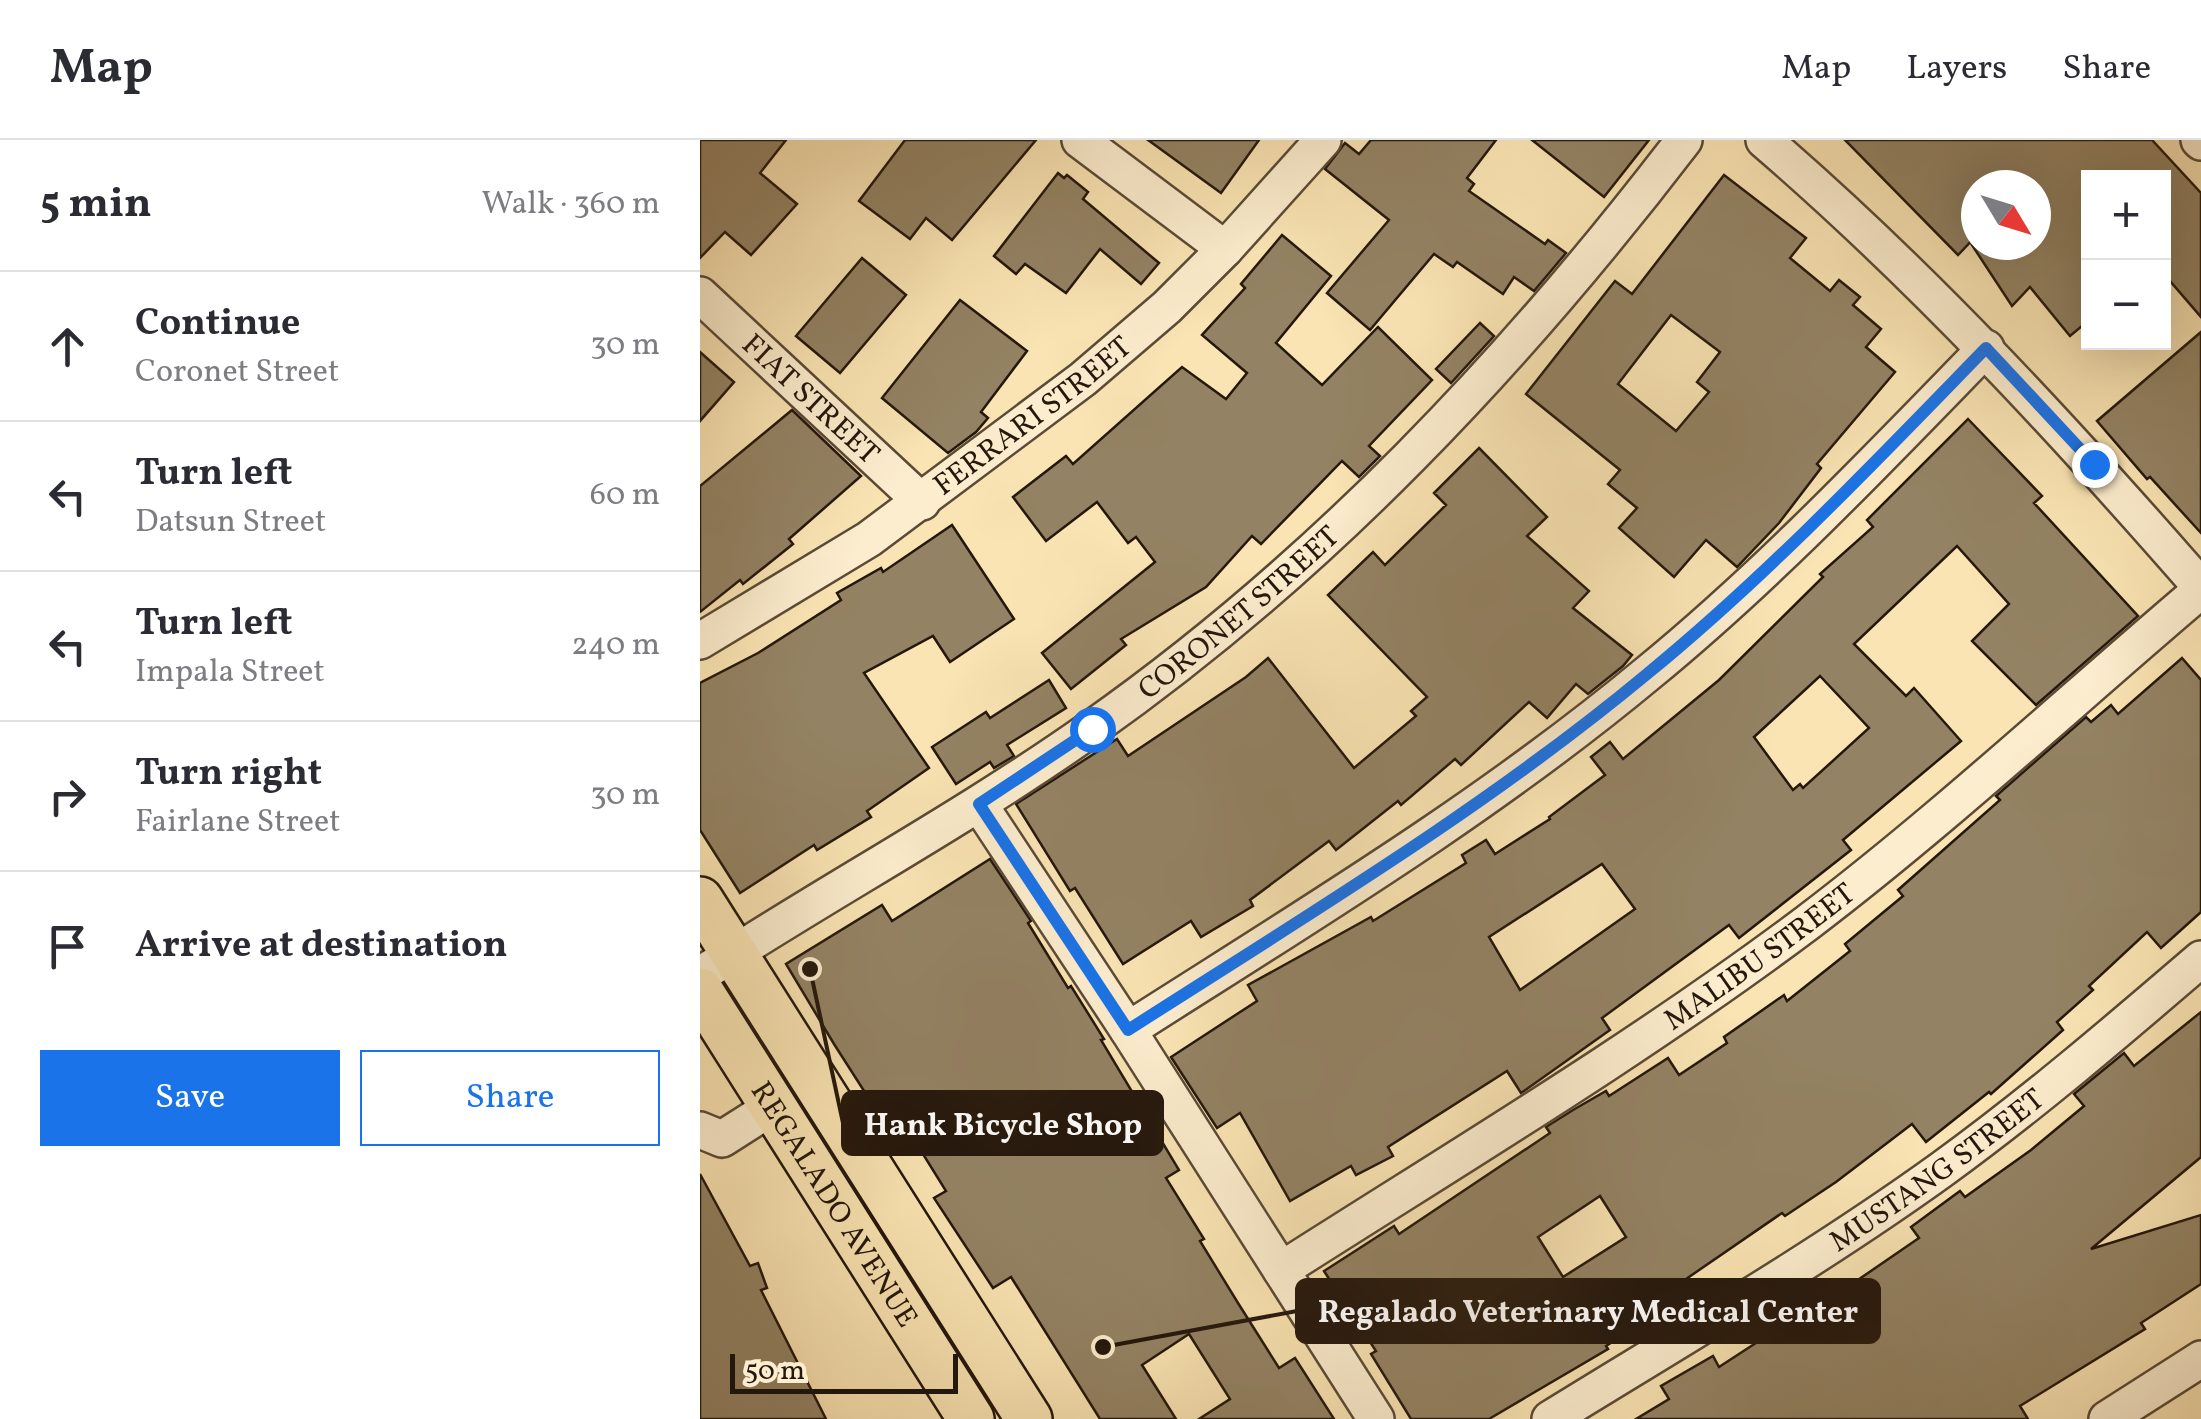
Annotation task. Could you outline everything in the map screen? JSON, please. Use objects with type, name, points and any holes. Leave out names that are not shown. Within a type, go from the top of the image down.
[{"type":"main road","name":"REGALADO AVENUE","points":[[700,900],[718,963],[1030,1419]]},
{"type":"main road","name":"REGALADO AVENUE","points":[[700,990],[971,1419]]},
{"type":"street","points":[[1080,140],[1225,249]]},
{"type":"street","name":"FERRARI STREET","points":[[700,641],[870,539],[1083,379],[1167,307],[1323,140]]},
{"type":"street","name":"CORONET STREET","points":[[718,963],[979,804],[1092,729],[1184,660],[1332,534],[1402,468],[1495,370],[1684,140]]},
{"type":"street","points":[[1764,140],[1860,223],[1986,348],[2094,464],[2201,588]]},
{"type":"street","name":"FIAT STREET","points":[[700,295],[922,502]]},
{"type":"street","points":[[1128,1030],[1462,813],[1645,676],[1824,514],[1986,348]]},
{"type":"street","name":"MALIBU STREET","points":[[1281,1270],[1622,1052],[1794,932],[1931,822],[2201,588]]},
{"type":"street","points":[[979,804],[1376,1419]]},
{"type":"street","name":"MUSTANG STREET","points":[[1550,1419],[1809,1259],[1941,1170],[2064,1076],[2201,959]]},
{"type":"street","points":[[700,1130],[722,1139],[774,1106]]},
{"type":"street","points":[[2107,1419],[2201,1359]]},
{"type":"building","points":[[700,140],[786,140],[760,173],[797,204],[751,255],[725,232],[700,258]]},
{"type":"building","points":[[905,140],[1036,140],[952,240],[926,218],[910,239],[859,201]]},
{"type":"building","points":[[1148,140],[1259,140],[1221,193]]},
{"type":"building","points":[[1371,140],[1496,140],[1467,178],[1474,184],[1469,191],[1545,244],[1548,240],[1566,253],[1534,291],[1514,277],[1503,294],[1457,262],[1453,267],[1434,254],[1370,330],[1327,293],[1389,220],[1325,169],[1345,143],[1359,154]]},
{"type":"building","points":[[1532,140],[1649,140],[1604,197]]},
{"type":"building","points":[[1845,140],[2152,140],[2201,193],[2201,317],[2171,282],[2171,170],[2081,170],[2081,327],[2070,336],[2030,287],[2012,306],[1982,260],[2051,260],[2051,170],[1961,170],[1958,255]]},
{"type":"building","points":[[1058,173],[1064,178],[1067,175],[1088,192],[1083,199],[1159,263],[1141,284],[1100,249],[1066,293],[1025,264],[1016,274],[994,256]]},
{"type":"building","points":[[1724,175],[1806,238],[1790,258],[1830,291],[1839,280],[1860,297],[1853,305],[1881,329],[1866,347],[1895,372],[1817,464],[1821,468],[1779,523],[1737,567],[1706,540],[1674,577],[1619,528],[1637,508],[1608,484],[1620,470],[1526,394],[1615,281],[1632,294]],"holes":[[[1671,315],[1720,352],[1697,382],[1709,392],[1676,431],[1618,384]]]},
{"type":"building","points":[[1282,235],[1331,276],[1276,343],[1322,385],[1378,327],[1432,380],[1369,446],[1380,456],[1359,477],[1342,461],[1261,544],[1252,536],[1206,587],[1121,639],[1126,645],[1071,689],[1042,653],[1155,562],[1136,537],[1128,543],[1097,502],[1046,541],[1013,497],[1066,456],[1073,464],[1182,367],[1226,399],[1247,373],[1202,335],[1245,288],[1241,284]]},
{"type":"building","points":[[862,258],[906,295],[840,373],[796,336]]},
{"type":"building","points":[[960,300],[1027,351],[981,412],[988,418],[948,453],[882,398]]},
{"type":"building","points":[[1480,323],[1494,336],[1451,383],[1436,369]]},
{"type":"building","points":[[2201,332],[2201,533],[2097,421]]},
{"type":"building","points":[[700,352],[734,382],[700,421]]},
{"type":"building","points":[[792,410],[861,476],[789,539],[793,544],[700,612],[700,486]]},
{"type":"building","points":[[1968,419],[2042,496],[2034,503],[2138,616],[2036,705],[1972,641],[2009,604],[1957,546],[1854,644],[1906,696],[1914,688],[1961,741],[1843,840],[1851,850],[1739,938],[1729,925],[1602,1018],[1610,1030],[1521,1093],[1507,1071],[1388,1147],[1393,1156],[1356,1175],[1351,1166],[1290,1201],[1240,1113],[1217,1128],[1171,1057],[1257,1001],[1248,985],[1371,917],[1373,921],[1466,863],[1462,855],[1486,840],[1495,854],[1550,819],[1605,775],[1591,757],[1610,742],[1623,759],[1719,680],[1823,577],[1820,574],[1873,527],[1867,520]],"holes":[[[1820,676],[1869,728],[1803,788],[1800,784],[1793,790],[1754,737]],[[1602,864],[1635,909],[1520,990],[1489,937]]]},
{"type":"building","points":[[1479,448],[1547,517],[1527,536],[1589,591],[1573,608],[1632,655],[1588,694],[1576,684],[1547,718],[1529,702],[1461,765],[1455,759],[1401,805],[1398,801],[1336,850],[1329,841],[1250,900],[1253,906],[1201,937],[1191,921],[1123,964],[1075,888],[1070,891],[1016,804],[1117,739],[1128,756],[1268,658],[1354,768],[1416,716],[1411,711],[1427,697],[1328,595],[1373,552],[1385,565],[1446,505],[1434,493]]},
{"type":"building","points":[[952,525],[1014,619],[950,662],[933,636],[864,673],[929,768],[867,811],[871,817],[817,850],[814,845],[740,893],[700,830],[700,683],[758,653],[841,600],[837,593],[881,568],[883,572]]},
{"type":"building","points":[[2182,658],[2201,680],[2201,912],[2161,948],[2147,932],[2057,1022],[2063,1030],[1991,1094],[1926,1142],[1912,1124],[1836,1182],[1785,1216],[1782,1213],[1657,1299],[1664,1309],[1606,1346],[1608,1349],[1489,1419],[1411,1419],[1371,1354],[1376,1351],[1324,1271],[1394,1226],[1399,1234],[1550,1133],[1546,1127],[1573,1110],[1606,1091],[1609,1096],[1668,1058],[1679,1075],[1727,1043],[1724,1037],[1784,995],[1787,1001],[1850,951],[1845,944],[1903,896],[1898,890],[2086,717],[2091,722],[2111,705],[2118,714]],"holes":[[[1600,1196],[1626,1237],[1563,1277],[1538,1237]]]},
{"type":"building","points":[[1049,680],[1066,708],[1007,745],[1014,756],[994,768],[990,762],[956,784],[932,747],[986,712],[990,718]]},
{"type":"building","points":[[990,859],[1031,921],[1028,923],[1068,988],[1071,986],[1104,1039],[1101,1040],[1179,1170],[1166,1178],[1238,1303],[1279,1368],[1295,1358],[1334,1419],[1199,1419],[1230,1399],[1189,1334],[1142,1365],[1176,1419],[1100,1419],[1011,1277],[993,1288],[934,1198],[946,1191],[887,1096],[873,1105],[834,1044],[786,964],[882,905],[892,921]]},
{"type":"building","points":[[2201,1012],[2201,1157],[2091,1249],[2201,1215],[2201,1284],[2141,1323],[2145,1329],[2020,1406],[2028,1419],[1636,1419],[1669,1399],[1661,1386],[1713,1356],[1719,1367],[1779,1328],[1784,1335],[1853,1286],[1919,1238],[1911,1227],[1960,1191],[1965,1197],[2084,1106],[2074,1094],[2124,1053],[2134,1066]]},
{"type":"building","points":[[700,1174],[750,1266],[758,1263],[767,1288],[761,1290],[826,1419],[700,1419]]},
{"type":"place","name":"Hank Bicycle Shop","points":[[810,969]]},
{"type":"place","name":"Regalado Veterinary Medical Center","points":[[1103,1347]]},
{"type":"route","points":[[1092,729],[979,804],[1128,1030],[1462,813],[1645,676],[1824,514],[1986,348],[2094,464]]}]
